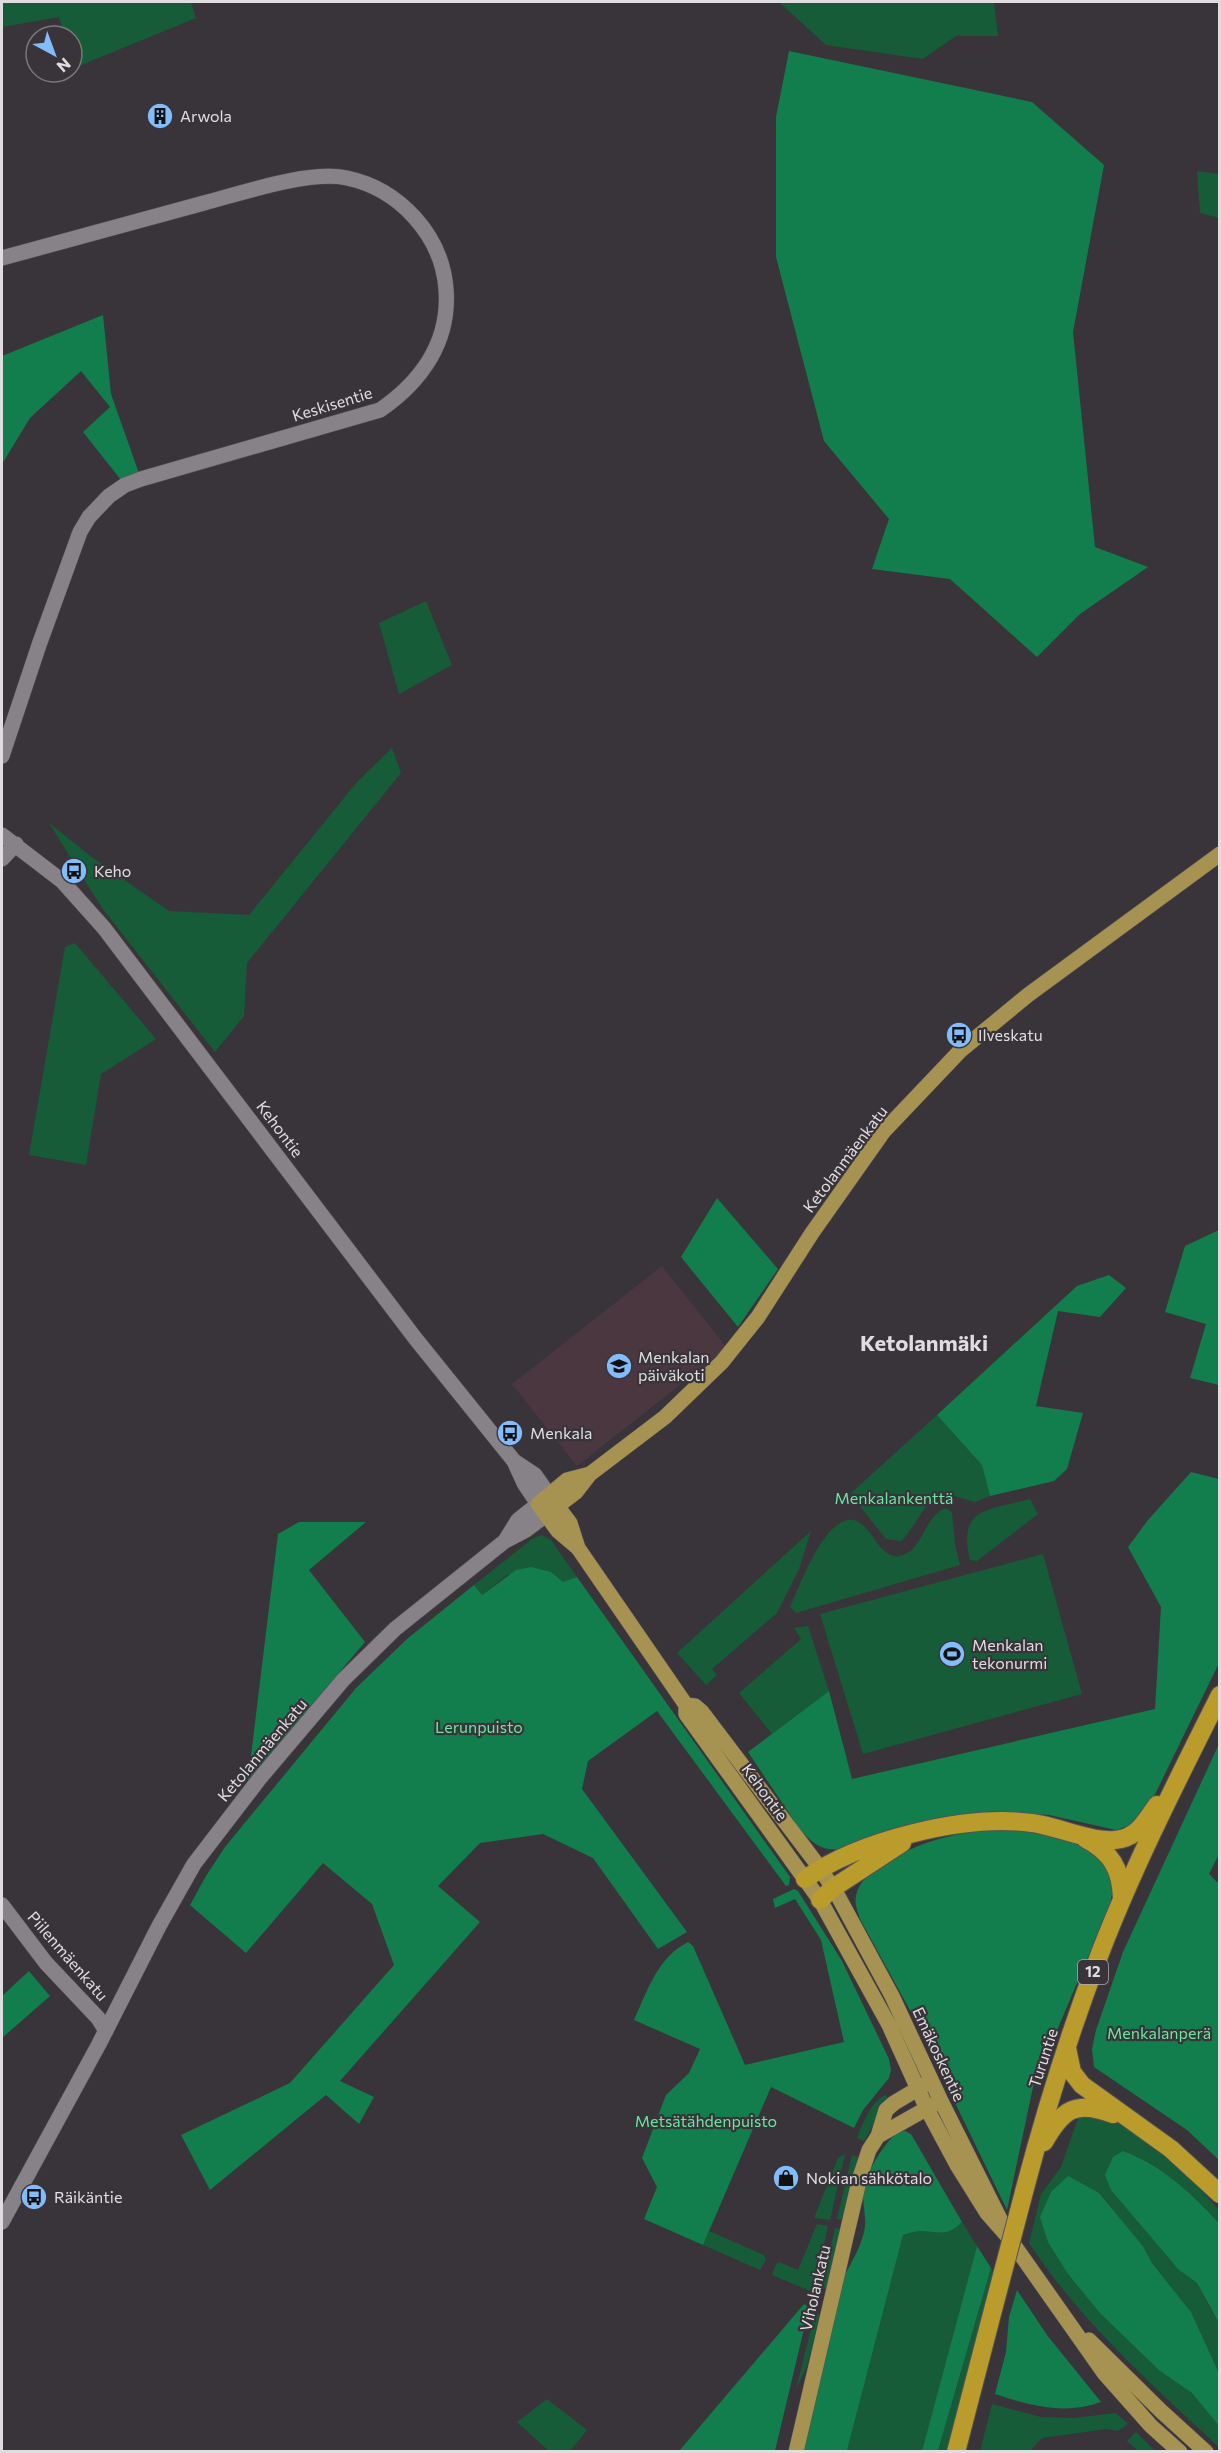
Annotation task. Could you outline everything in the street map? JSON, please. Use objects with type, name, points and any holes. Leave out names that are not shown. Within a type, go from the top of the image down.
[{"type":"highway","name":"Turuntie","points":[[956,2451],[1031,2165],[1067,2045],[1122,1900],[1185,1764],[1220,1695]]},
{"type":"highway","points":[[813,1873],[858,1849],[954,1824],[1010,1821],[1051,1826],[1076,1834],[1114,1840],[1134,1833],[1145,1822],[1185,1764]]},
{"type":"highway","points":[[826,1894],[916,1834]]},
{"type":"highway","points":[[1076,1834],[1095,1844],[1112,1858],[1120,1875],[1122,1900]]},
{"type":"highway","points":[[1067,2045],[1068,2063],[1076,2079],[1087,2090],[1171,2149],[1220,2194]]},
{"type":"highway","points":[[1031,2165],[1061,2116],[1074,2108],[1093,2107],[1134,2122]]},
{"type":"main road","name":"Ketolanmäenkatu","points":[[548,1505],[576,1492],[590,1474],[656,1424],[722,1362],[758,1317],[812,1233],[884,1131],[960,1051],[1036,988],[1220,854]]},
{"type":"main road","name":"Kehontie","points":[[548,1505],[570,1523],[578,1548],[686,1705],[695,1706],[702,1712],[826,1894]]},
{"type":"main road","name":"Emäkoskentie","points":[[826,1894],[892,1996],[1009,2238]]},
{"type":"main road","name":"Emäkoskentie","points":[[826,1894],[927,2109],[987,2213],[1009,2238],[1104,2373],[1151,2426],[1180,2451]]},
{"type":"main road","name":"Viholankatu","points":[[796,2451],[860,2176],[869,2150],[878,2136],[886,2110],[931,2080]]},
{"type":"main road","points":[[878,2136],[927,2109],[940,2099]]},
{"type":"main road","name":"Emäkoskentie","points":[[1055,2306],[1161,2411],[1206,2451]]},
{"type":"street","name":"Keskisentie","points":[[2,258],[253,190],[320,176],[346,178],[379,189],[400,204],[420,224],[440,254],[447,292],[443,332],[430,360],[411,385],[380,410],[141,479],[125,485],[100,504],[80,532],[67,565],[2,756]]},
{"type":"street","name":"Kehontie","points":[[2,835],[62,881],[104,928],[415,1338],[514,1461],[535,1475],[548,1505]]},
{"type":"street","points":[[2,859],[16,844]]},
{"type":"street","name":"Ketolanmäenkatu","points":[[106,2031],[159,1926],[194,1864],[260,1778],[343,1680],[392,1632],[505,1541],[526,1530],[548,1505]]},
{"type":"street","name":"Piilenmäenkatu","points":[[2,1905],[46,1963],[106,2031]]},
{"type":"street","points":[[2,2222],[106,2031]]},
{"type":"shaded area","name":"Menkalan päiväkoti","points":[[662,1266],[727,1348],[577,1466],[512,1384]]},
{"type":"green space","points":[[2,2],[191,2],[196,18],[84,64],[84,24],[61,24],[59,17],[2,27]]},
{"type":"green space","points":[[779,2],[994,2],[998,36],[956,36],[923,59],[826,45]]},
{"type":"green space","points":[[789,51],[1032,102],[1104,165],[1073,332],[1095,547],[1148,567],[1080,614],[1037,657],[950,579],[872,569],[889,519],[824,441],[776,257],[776,117]]},
{"type":"green space","points":[[1197,171],[1219,174],[1219,218],[1200,213]]},
{"type":"green space","points":[[103,315],[111,394],[141,479],[125,485],[83,432],[110,407],[81,371],[30,418],[2,464],[2,356]]},
{"type":"green space","points":[[426,601],[452,665],[399,694],[379,623]]},
{"type":"green space","points":[[392,748],[401,773],[247,963],[244,1016],[215,1052],[102,908],[49,823],[93,858],[169,911],[249,915],[357,782]]},
{"type":"green space","points":[[75,943],[156,1039],[101,1074],[86,1165],[29,1155],[65,947]]},
{"type":"green space","points":[[717,1198],[778,1269],[738,1327],[681,1257]]},
{"type":"green space","points":[[1219,1230],[1219,1385],[1190,1378],[1206,1324],[1165,1312],[1185,1246]]},
{"type":"green space","points":[[1109,1275],[1126,1288],[1100,1317],[1058,1311],[1036,1406],[1083,1413],[1067,1469],[1054,1481],[990,1496],[982,1465],[937,1415],[1077,1286]]},
{"type":"green space","name":"Menkalankenttä","points":[[937,1415],[982,1465],[990,1496],[975,1502],[940,1492],[901,1541],[886,1539],[850,1494]]},
{"type":"green space","points":[[1191,1472],[1219,1479],[1219,1663],[1142,1821],[1116,1830],[1049,1815],[994,1811],[954,1816],[836,1850],[818,1846],[804,1834],[748,1752],[829,1691],[852,1779],[1155,1709],[1161,1607],[1128,1547],[1148,1520]]},
{"type":"green space","points":[[1030,1499],[1038,1514],[977,1561],[970,1560],[967,1543],[972,1520],[990,1509]]},
{"type":"green space","points":[[946,1508],[952,1512],[955,1545],[960,1565],[796,1613],[790,1607],[821,1543],[838,1524],[848,1520],[856,1521],[863,1525],[887,1553],[894,1556],[903,1555],[915,1546],[938,1512]]},
{"type":"green space","points":[[299,1522],[366,1522],[309,1570],[365,1642],[248,1780],[278,1534]]},
{"type":"green space","points":[[811,1531],[799,1569],[777,1613],[712,1669],[717,1675],[706,1685],[677,1653]]},
{"type":"green space","points":[[542,1535],[551,1540],[577,1577],[563,1583],[551,1572],[507,1575],[482,1595],[474,1585],[532,1539]]},
{"type":"green space","name":"Menkalan tekonurmi","points":[[1043,1554],[1082,1694],[863,1754],[820,1614]]},
{"type":"green space","name":"Lerunpuisto","points":[[531,1567],[551,1572],[563,1582],[577,1577],[790,1877],[789,1885],[786,1886],[657,1711],[588,1761],[582,1789],[687,1932],[658,1949],[593,1858],[543,1834],[480,1843],[438,1886],[480,1922],[340,2081],[374,2097],[359,2124],[326,2095],[210,2190],[181,2135],[290,2083],[394,1965],[372,1904],[323,1863],[246,1953],[190,1905],[225,1847],[356,1688],[407,1639],[474,1585],[482,1595],[516,1570]]},
{"type":"green space","points":[[808,1626],[829,1691],[772,1734],[739,1693],[801,1639],[794,1628]]},
{"type":"green space","name":"Menkalanperä","points":[[1219,1744],[1219,1854],[1209,1874],[1220,1885],[1219,2160],[1187,2130],[1094,2067],[1092,2049],[1096,2030],[1123,1952]]},
{"type":"green space","points":[[992,1829],[1065,1836],[1086,1845],[1113,1872],[1110,1905],[1033,2087],[1007,2210],[911,2012],[856,1908],[856,1896],[861,1883],[891,1859],[932,1841]]},
{"type":"green space","name":"Metsätähdenpuisto","points":[[794,1889],[798,1891],[842,1961],[889,2059],[891,2070],[889,2078],[863,2110],[854,2128],[771,2087],[703,2245],[644,2219],[657,2187],[642,2158],[666,2095],[689,2073],[700,2049],[634,2020],[661,1966],[677,1949],[688,1942],[693,1946],[745,2065],[844,2042],[821,1940],[795,1899],[775,1908],[773,1899]]},
{"type":"green space","points":[[29,1971],[50,1996],[2,2038],[2,1996]]},
{"type":"green space","points":[[885,2095],[888,2098],[864,2141],[857,2138],[871,2108]]},
{"type":"green space","points":[[1079,2115],[1102,2116],[1131,2130],[1165,2156],[1219,2210],[1219,2223],[1198,2201],[1164,2172],[1123,2151],[1179,2270],[1197,2283],[1219,2322],[1219,2373],[1191,2312],[1152,2263],[1143,2246],[1099,2193],[1160,2371],[1192,2393],[1219,2426],[1219,2447],[1143,2376],[1094,2326],[1049,2272],[1029,2243],[1041,2194],[1061,2167]]},
{"type":"green space","points":[[905,2131],[911,2134],[962,2222],[948,2232],[920,2231],[903,2235],[847,2451],[804,2452],[843,2278],[858,2250],[864,2232],[864,2187],[875,2160],[886,2144],[898,2132]]},
{"type":"green space","points":[[1123,2151],[1151,2164],[1175,2181],[1219,2223],[1219,2323],[1197,2283],[1179,2270],[1111,2190],[1105,2175],[1113,2157]]},
{"type":"green space","points":[[845,2154],[830,2220],[814,2218],[838,2158]]},
{"type":"green space","points":[[852,2155],[858,2157],[843,2220],[837,2219]]},
{"type":"green space","points":[[1068,2176],[1099,2193],[1143,2246],[1152,2263],[1191,2312],[1219,2373],[1219,2426],[1192,2393],[1160,2371],[1100,2313],[1068,2274],[1048,2242],[1040,2217],[1051,2192]]},
{"type":"green space","points":[[962,2222],[977,2246],[922,2451],[847,2452],[903,2235],[920,2231],[948,2232]]},
{"type":"green space","points":[[817,2224],[828,2226],[814,2288],[810,2291],[772,2275],[779,2262],[798,2270]]},
{"type":"green space","points":[[835,2228],[841,2229],[826,2289],[821,2288]]},
{"type":"green space","points":[[709,2231],[764,2255],[766,2260],[760,2270],[703,2245]]},
{"type":"green space","points":[[977,2246],[991,2268],[938,2451],[922,2451]]},
{"type":"green space","points":[[991,2268],[993,2271],[948,2451],[938,2452]]},
{"type":"green space","points":[[1017,2290],[1047,2335],[1101,2402],[1074,2408],[1061,2408],[1035,2405],[995,2394],[1006,2352],[1009,2317]]},
{"type":"green space","points":[[804,2304],[808,2307],[808,2312],[775,2451],[679,2451]]},
{"type":"green space","points":[[815,2313],[820,2315],[807,2366],[796,2389]]},
{"type":"green space","points":[[547,2399],[587,2430],[570,2451],[549,2451],[517,2422]]},
{"type":"green space","points":[[992,2404],[1041,2417],[1074,2418],[1116,2413],[1128,2424],[1118,2431],[1107,2429],[1042,2438],[1030,2451],[980,2451]]},
{"type":"green space","points":[[1136,2432],[1155,2451],[1138,2451],[1127,2441]]},
{"type":"place","name":"Arwola","points":[[160,116]]},
{"type":"place","name":"Keho","points":[[74,871]]},
{"type":"place","name":"Ilveskatu","points":[[959,1035]]},
{"type":"place","name":"Menkalan päiväkoti","points":[[619,1366]]},
{"type":"place","name":"Menkala","points":[[510,1433]]},
{"type":"place","name":"Menkalan tekonurmi","points":[[952,1654]]},
{"type":"place","name":"Nokian sähkötalo","points":[[786,2178]]},
{"type":"place","name":"Räikäntie","points":[[34,2197]]},
{"type":"district","name":"Ketolanmäki","points":[[924,1343]]}]
